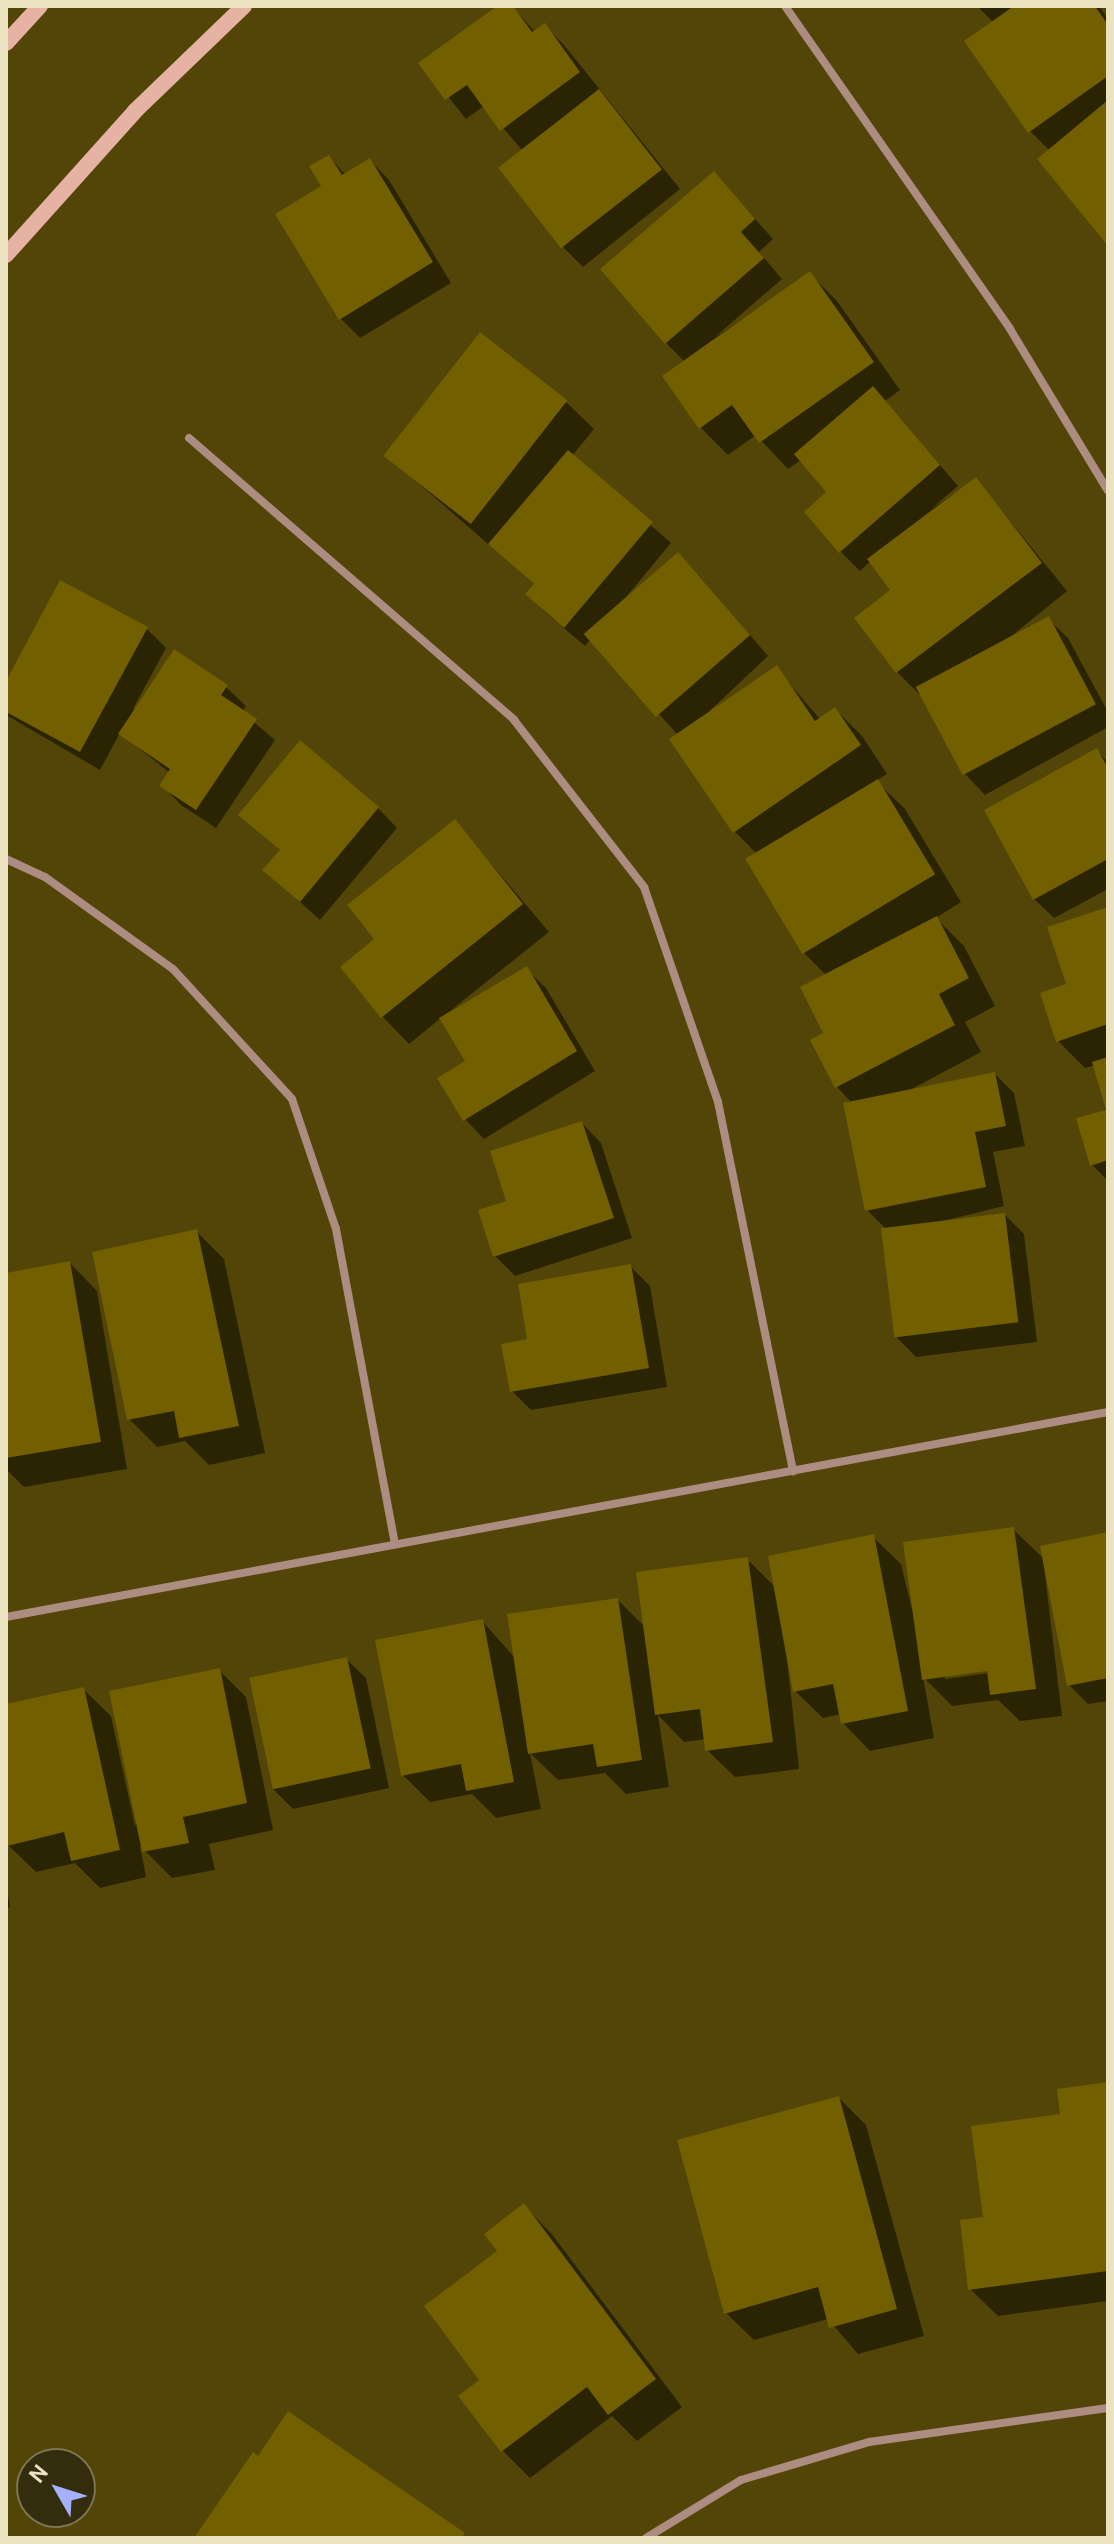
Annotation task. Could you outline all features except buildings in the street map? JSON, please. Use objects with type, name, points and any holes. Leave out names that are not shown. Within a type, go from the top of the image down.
[{"type":"main road","points":[[6,43],[40,6]]},
{"type":"main road","points":[[6,255],[135,111],[244,6]]},
{"type":"street","points":[[785,6],[1010,329],[1108,491]]},
{"type":"street","points":[[189,438],[514,720],[644,887],[718,1102],[793,1471]]},
{"type":"street","points":[[6,859],[45,877],[173,969],[292,1099],[336,1229],[395,1544]]},
{"type":"street","points":[[6,1617],[1108,1412]]},
{"type":"street","points":[[646,2538],[741,2480],[869,2442],[1108,2408]]}]
